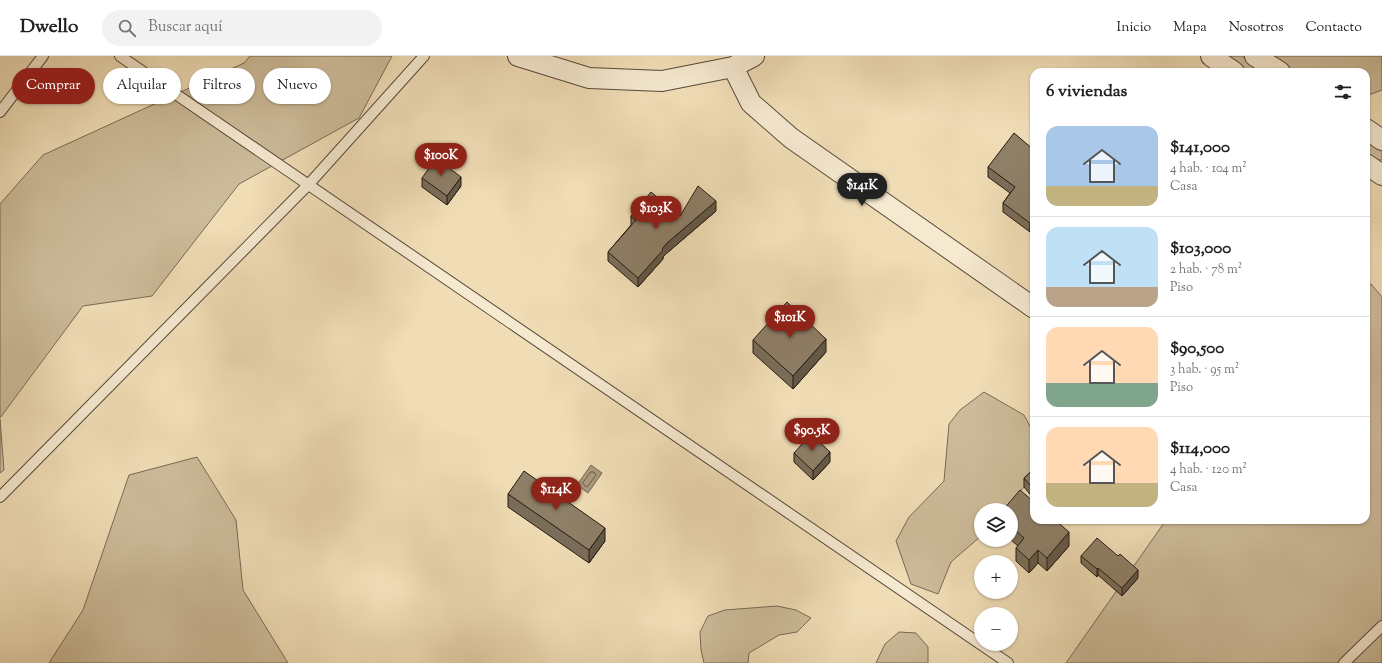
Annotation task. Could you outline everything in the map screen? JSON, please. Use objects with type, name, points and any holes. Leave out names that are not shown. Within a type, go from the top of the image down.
[{"type":"street","points":[[518,56],[589,78],[662,81],[733,66],[754,56]]},
{"type":"street","points":[[1210,56],[1228,68]]},
{"type":"street","points":[[1255,56],[1274,68]]},
{"type":"street","points":[[733,66],[750,103],[791,138],[1030,305]]},
{"type":"street","points":[[1370,132],[1382,140]]},
{"type":"street","points":[[1370,167],[1382,175]]},
{"type":"lane","points":[[0,112],[43,56]]},
{"type":"lane","points":[[120,56],[1008,663]]},
{"type":"lane","points":[[0,497],[308,184],[424,56]]},
{"type":"lane","points":[[1344,663],[1382,626]]},
{"type":"shaded area","points":[[250,56],[392,56],[359,118],[239,184],[152,296],[83,306],[0,418],[0,204],[43,155],[154,104],[181,104],[181,92],[189,88],[189,104],[255,104],[255,68],[233,68],[244,63]]},
{"type":"shaded area","points":[[1224,56],[1242,56],[1261,68],[1242,68]]},
{"type":"shaded area","points":[[1274,56],[1382,56],[1382,90],[1370,94],[1370,68],[1290,68]]},
{"type":"shaded area","points":[[1370,140],[1382,148],[1382,160],[1375,160],[1370,156]]},
{"type":"shaded area","points":[[1370,285],[1382,297],[1382,663],[1066,663],[1163,524],[1370,524]]},
{"type":"shaded area","points":[[984,392],[1024,415],[1030,426],[1030,477],[1011,503],[974,503],[974,542],[951,562],[938,594],[911,584],[896,541],[909,517],[944,481],[949,424],[960,410]]},
{"type":"shaded area","points":[[0,419],[4,470],[0,473]]},
{"type":"shaded area","points":[[197,457],[236,520],[243,590],[288,663],[49,663],[83,610],[129,475]]},
{"type":"shaded area","points":[[777,606],[796,610],[811,618],[797,632],[779,635],[749,653],[748,663],[704,663],[701,650],[700,632],[708,616],[725,610]]},
{"type":"shaded area","points":[[899,632],[916,633],[928,647],[928,663],[876,663],[885,644]]},
{"type":"water","points":[[591,465],[602,473],[588,493],[577,485]]},
{"type":"building","points":[[1014,133],[1030,147],[1030,223],[1003,203],[1015,187],[988,167]]},
{"type":"building","points":[[436,158],[461,177],[447,196],[422,178]]},
{"type":"building","points":[[698,186],[716,201],[667,243],[662,249],[663,250],[638,278],[608,252],[636,220],[631,216],[651,192],[680,216]]},
{"type":"building","points":[[787,302],[826,339],[793,376],[753,340]]},
{"type":"building","points":[[811,434],[830,452],[813,471],[794,453]]},
{"type":"building","points":[[524,471],[605,528],[589,550],[508,494]]},
{"type":"building","points":[[1030,473],[1030,485],[1024,478]]},
{"type":"building","points":[[1020,490],[1030,499],[1030,524],[1060,524],[1069,532],[1047,558],[1038,550],[1029,560],[1016,548],[1024,538],[1018,533],[1018,503],[1009,503]]},
{"type":"building","points":[[1097,538],[1118,556],[1120,554],[1138,570],[1122,588],[1081,556]]}]
